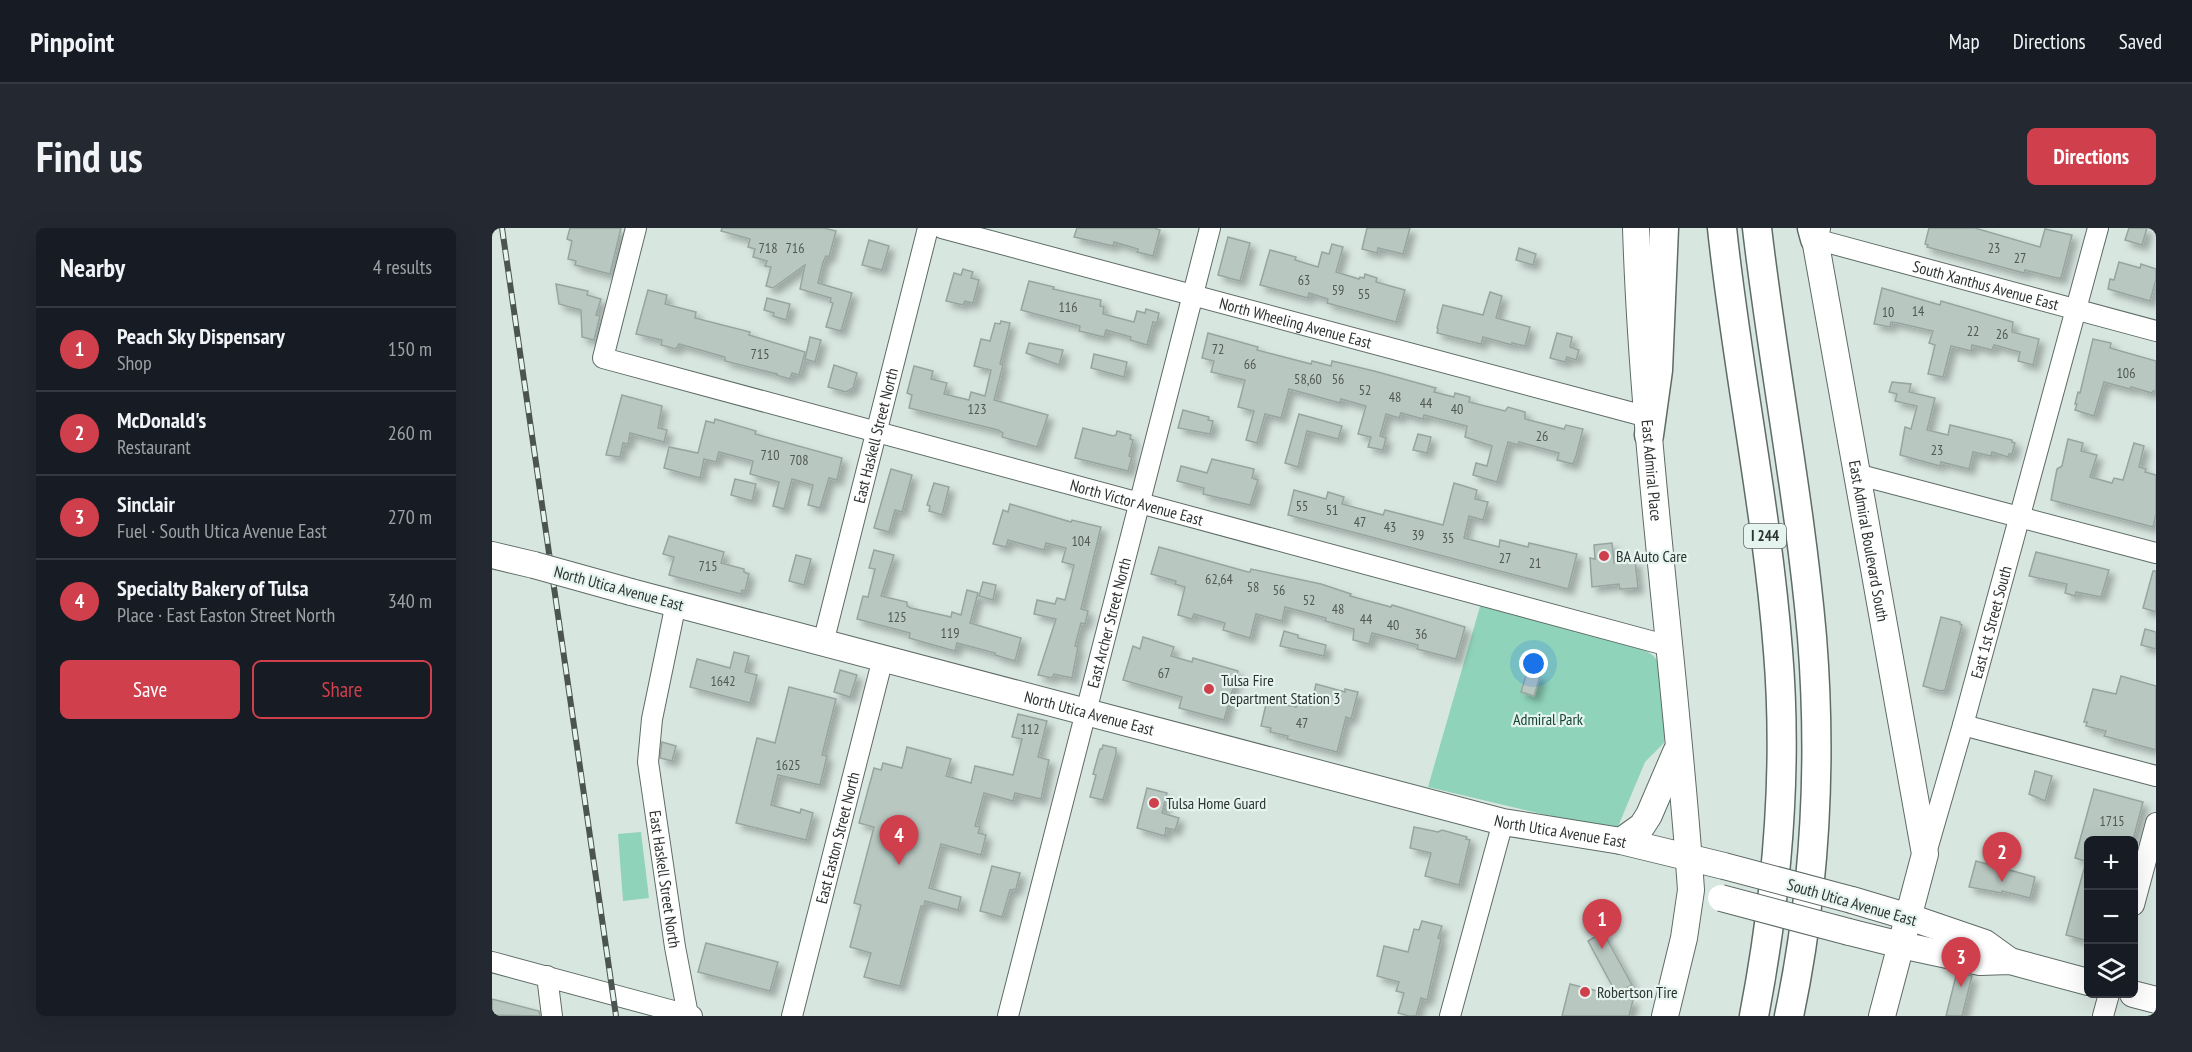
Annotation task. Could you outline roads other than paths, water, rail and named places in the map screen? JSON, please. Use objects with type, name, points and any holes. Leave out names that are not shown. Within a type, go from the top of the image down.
[{"type":"highway","points":[[1649,426],[1658,370],[1664,228]]},
{"type":"highway","name":"I 244","points":[[1722,228],[1770,573],[1778,651],[1781,716],[1778,846],[1754,1016]]},
{"type":"highway","name":"I 244","points":[[1757,228],[1804,562],[1812,638],[1816,718],[1813,856],[1804,933],[1789,1016]]},
{"type":"main road","name":"East Admiral Place","points":[[1636,228],[1638,300],[1689,856]]},
{"type":"main road","name":"East Admiral Boulevard South","points":[[1815,232],[1925,854]]},
{"type":"main road","name":"North Utica Avenue East","points":[[492,555],[1503,822],[1621,841],[1689,856]]},
{"type":"main road","points":[[1621,841],[1642,826],[1649,815],[1678,746]]},
{"type":"main road","name":"East 1st Street South","points":[[1882,1016],[1925,854]]},
{"type":"main road","points":[[1665,1016],[1684,938],[1691,890],[1689,856]]},
{"type":"main road","name":"South Utica Avenue East","points":[[1689,856],[1909,917],[1985,943],[2010,961]]},
{"type":"main road","name":"South Utica Avenue East","points":[[1691,890],[1901,945],[1980,962],[2010,961],[2084,981]]},
{"type":"main road","points":[[2138,995],[2156,1000]]},
{"type":"street","name":"North Victor Avenue East","points":[[636,228],[603,358],[1669,646]]},
{"type":"street","name":"East Haskell Street North","points":[[823,643],[928,228]]},
{"type":"street","name":"North Wheeling Avenue East","points":[[942,228],[1193,294],[1649,426]]},
{"type":"street","name":"East Archer Street North","points":[[1008,1016],[1210,228]]},
{"type":"street","name":"East 1st Street South","points":[[1925,854],[1963,725],[2098,228]]},
{"type":"street","name":"South Xanthus Avenue East","points":[[1815,232],[2156,331]]},
{"type":"street","points":[[1856,474],[2156,553]]},
{"type":"street","name":"East Haskell Street North","points":[[676,603],[652,719],[648,762],[673,935],[690,1015]]},
{"type":"street","name":"East Easton Street North","points":[[792,1016],[883,658]]},
{"type":"street","points":[[1963,725],[2156,776]]},
{"type":"street","points":[[1449,1016],[1503,822]]},
{"type":"street","points":[[2137,890],[2156,823]]},
{"type":"street","points":[[492,962],[690,1015]]},
{"type":"street","points":[[547,976],[552,1016]]},
{"type":"street","points":[[2103,1016],[2108,998]]},
{"type":"railway","points":[[502,228],[616,1016]]},
{"type":"place","name":"BA Auto Care","points":[[1604,556]]},
{"type":"place","name":"Tulsa Fire Department Station 3","points":[[1209,689]]},
{"type":"place","name":"Tulsa Home Guard","points":[[1154,803]]},
{"type":"place","name":"Specialty Bakery of Tulsa","points":[[899,865]]},
{"type":"place","name":"McDonald's","points":[[2002,882]]},
{"type":"place","name":"Peach Sky Dispensary","points":[[1602,949]]},
{"type":"place","name":"Sinclair","points":[[1961,987]]},
{"type":"place","name":"Robertson Tire","points":[[1585,992]]},
{"type":"park label","name":"Admiral Park","points":[[1548,719]]}]
